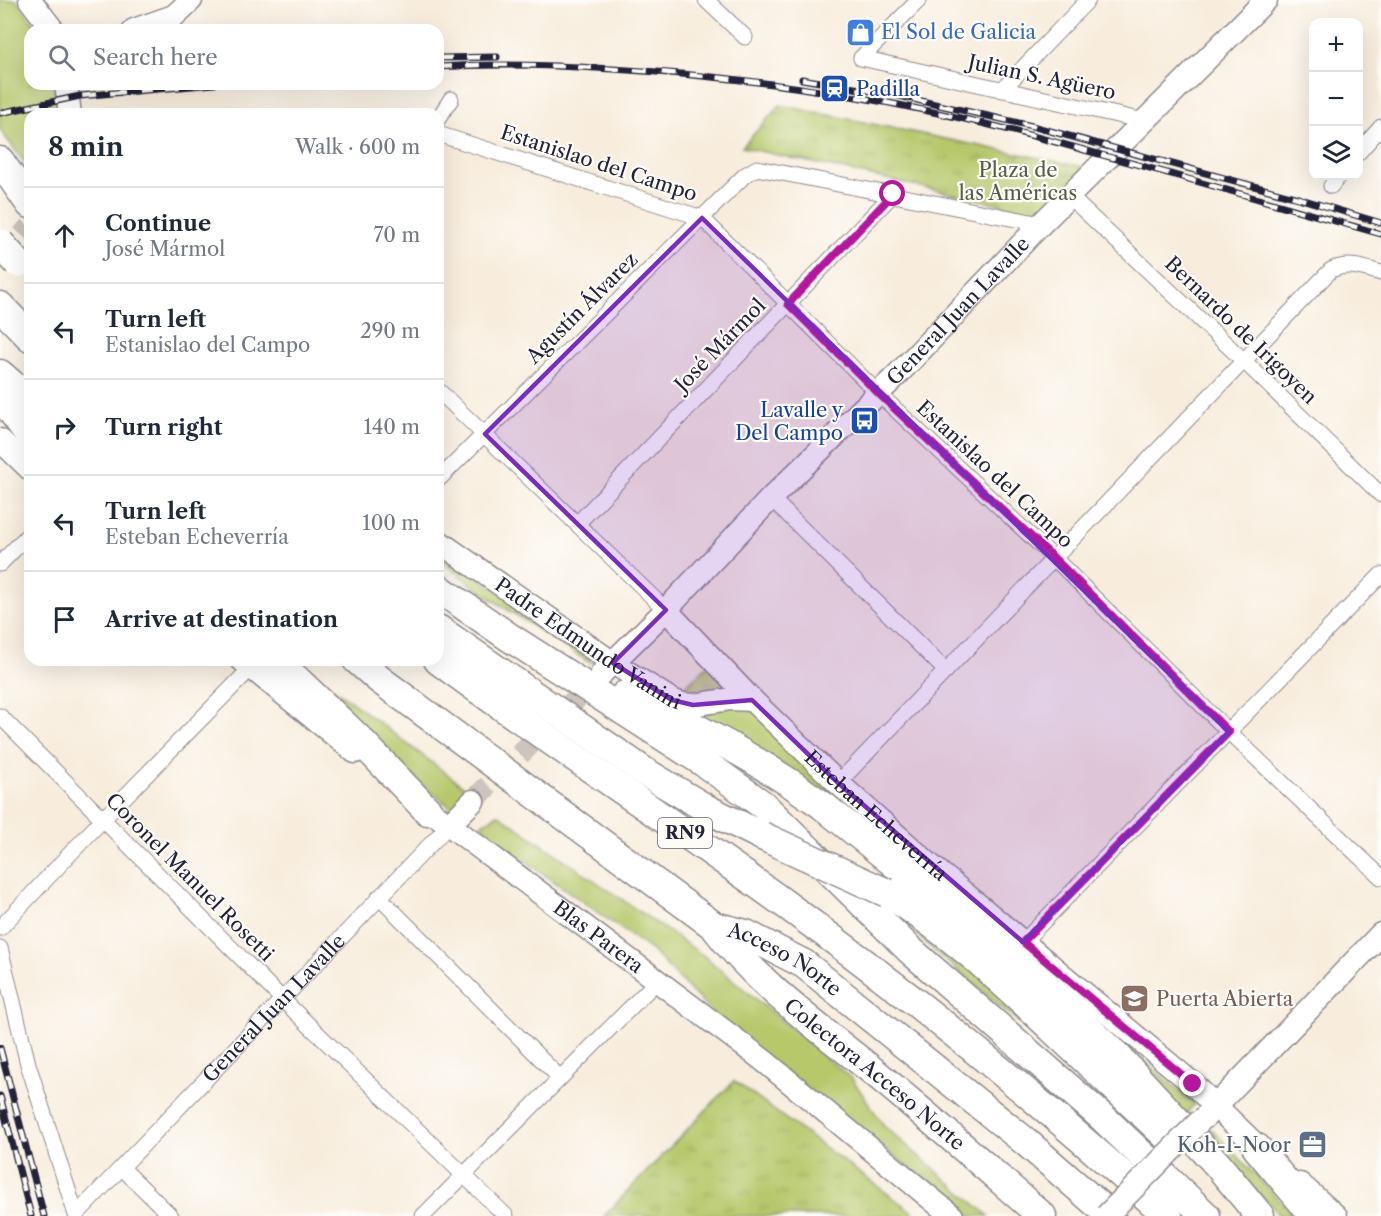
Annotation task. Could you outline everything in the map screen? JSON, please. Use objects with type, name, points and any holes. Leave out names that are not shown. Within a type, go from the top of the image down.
[{"type":"highway","points":[[0,161],[24,196]]},
{"type":"highway","points":[[0,306],[24,331]]},
{"type":"highway","points":[[0,374],[24,395]]},
{"type":"highway","points":[[0,395],[24,428]]},
{"type":"highway","points":[[444,592],[509,637],[703,762],[764,805],[910,950],[1102,1117],[1206,1216]]},
{"type":"highway","points":[[444,633],[645,772],[707,809],[888,893],[916,910],[997,976],[1252,1216]]},
{"type":"highway","name":"Acceso Norte","points":[[444,664],[845,948],[1013,1080],[1088,1143],[1168,1216]]},
{"type":"highway","points":[[554,665],[658,709],[762,764],[822,805],[1026,970],[1117,1056],[1217,1164],[1260,1216]]},
{"type":"highway","points":[[260,666],[361,741],[438,818]]},
{"type":"highway","name":"Acceso Norte","points":[[364,666],[714,926],[746,934],[804,963],[1017,1135],[1108,1216]]},
{"type":"highway","name":"Colectora Acceso Norte","points":[[714,926],[736,954],[776,994],[880,1077],[1042,1216]]},
{"type":"highway","points":[[1257,1148],[1314,1216]]},
{"type":"street","points":[[30,0],[48,24]]},
{"type":"street","points":[[151,24],[174,16],[191,0]]},
{"type":"street","points":[[706,0],[745,38]]},
{"type":"street","name":"Julian S. Agüero","points":[[919,0],[861,58],[1144,121]]},
{"type":"street","points":[[1002,90],[1088,0]]},
{"type":"street","name":"General Juan Lavalle","points":[[608,668],[771,498],[879,394],[1041,225],[1266,0]]},
{"type":"street","points":[[67,90],[69,108]]},
{"type":"street","points":[[444,110],[452,99]]},
{"type":"street","points":[[1363,148],[1381,127]]},
{"type":"street","name":"Estanislao del Campo","points":[[444,136],[702,218],[879,394],[1054,558],[1229,732],[1381,877]]},
{"type":"street","name":"Agustín Álvarez","points":[[444,474],[702,218],[746,175],[757,168],[893,194]]},
{"type":"street","points":[[893,194],[1041,225]]},
{"type":"street","name":"José Mármol","points":[[577,524],[893,194]]},
{"type":"street","name":"Bernardo de Irigoyen","points":[[1070,197],[1243,360],[1381,495]]},
{"type":"street","points":[[838,783],[1331,270],[1340,266],[1354,265],[1381,273]]},
{"type":"street","name":"Esteban Echeverría","points":[[444,396],[666,610],[752,700],[838,783],[928,863],[1193,1084],[1208,1113],[1257,1148],[1336,1216]]},
{"type":"street","points":[[0,440],[24,463]]},
{"type":"street","points":[[771,498],[946,671]]},
{"type":"street","points":[[0,564],[24,539]]},
{"type":"street","name":"Padre Edmundo Vanini","points":[[444,545],[608,668],[683,704],[693,705],[731,699],[752,700]]},
{"type":"street","points":[[1023,942],[1381,575]]},
{"type":"street","points":[[0,928],[102,819],[253,666]]},
{"type":"street","name":"Coronel Manuel Rosetti","points":[[0,716],[283,1000],[506,1216]]},
{"type":"street","name":"General Juan Lavalle","points":[[76,1215],[379,897],[438,818],[473,801]]},
{"type":"street","name":"Blas Parera","points":[[438,818],[763,1060],[952,1216]]},
{"type":"street","points":[[379,897],[560,1078]]},
{"type":"street","points":[[1108,1216],[1381,934]]},
{"type":"street","points":[[0,948],[28,1064],[76,1215]]},
{"type":"street","points":[[423,1216],[658,980]]},
{"type":"street","points":[[122,1168],[171,1216]]},
{"type":"highlighted area","points":[[702,218],[1229,732],[1023,942],[838,783],[752,700],[693,705],[672,700],[613,663],[666,610],[485,434]]},
{"type":"green space","points":[[0,0],[16,0],[35,24],[24,24],[24,90],[54,90],[57,108],[24,108],[24,161],[0,130]]},
{"type":"green space","name":"Plaza de las Américas","points":[[780,105],[1088,168],[1038,213],[742,147]]},
{"type":"green space","points":[[444,554],[596,658],[590,663],[444,563]]},
{"type":"green space","points":[[709,664],[736,692],[699,699],[678,693]]},
{"type":"green space","points":[[302,666],[471,792],[454,810],[420,783]]},
{"type":"green space","points":[[669,702],[745,703],[928,873]]},
{"type":"green space","points":[[498,814],[704,956],[852,1079],[885,1127],[989,1216],[972,1216],[728,1029],[651,950],[477,827]]},
{"type":"green space","points":[[886,905],[956,951],[1092,1084],[931,948]]},
{"type":"green space","points":[[1034,967],[1195,1104],[1182,1118]]},
{"type":"green space","points":[[734,1081],[918,1216],[604,1216]]},
{"type":"green space","points":[[1212,1129],[1294,1216],[1280,1216],[1203,1136]]},
{"type":"tunnel","points":[[0,260],[24,234]]},
{"type":"tunnel","points":[[473,801],[598,677]]},
{"type":"railway","points":[[444,58],[497,57]]},
{"type":"railway","points":[[444,67],[568,66],[652,72],[733,79],[853,96],[1018,132],[1381,234]]},
{"type":"railway","points":[[802,79],[895,95],[1032,126],[1298,198],[1381,223]]},
{"type":"railway","points":[[0,113],[80,96],[147,90]]},
{"type":"railway","points":[[0,1048],[44,1216]]},
{"type":"railway","points":[[0,1096],[31,1216]]},
{"type":"place","name":"El Sol de Galicia","points":[[860,32]]},
{"type":"place","name":"Padilla","points":[[835,89]]},
{"type":"place","name":"Lavalle y Del Campo","points":[[864,421]]},
{"type":"place","name":"Puerta Abierta","points":[[1135,999]]},
{"type":"place","name":"Koh-I-Noor","points":[[1312,1145]]},
{"type":"route","points":[[893,194],[788,304],[879,394],[1054,558],[1229,732],[1023,942],[1193,1084]]}]
